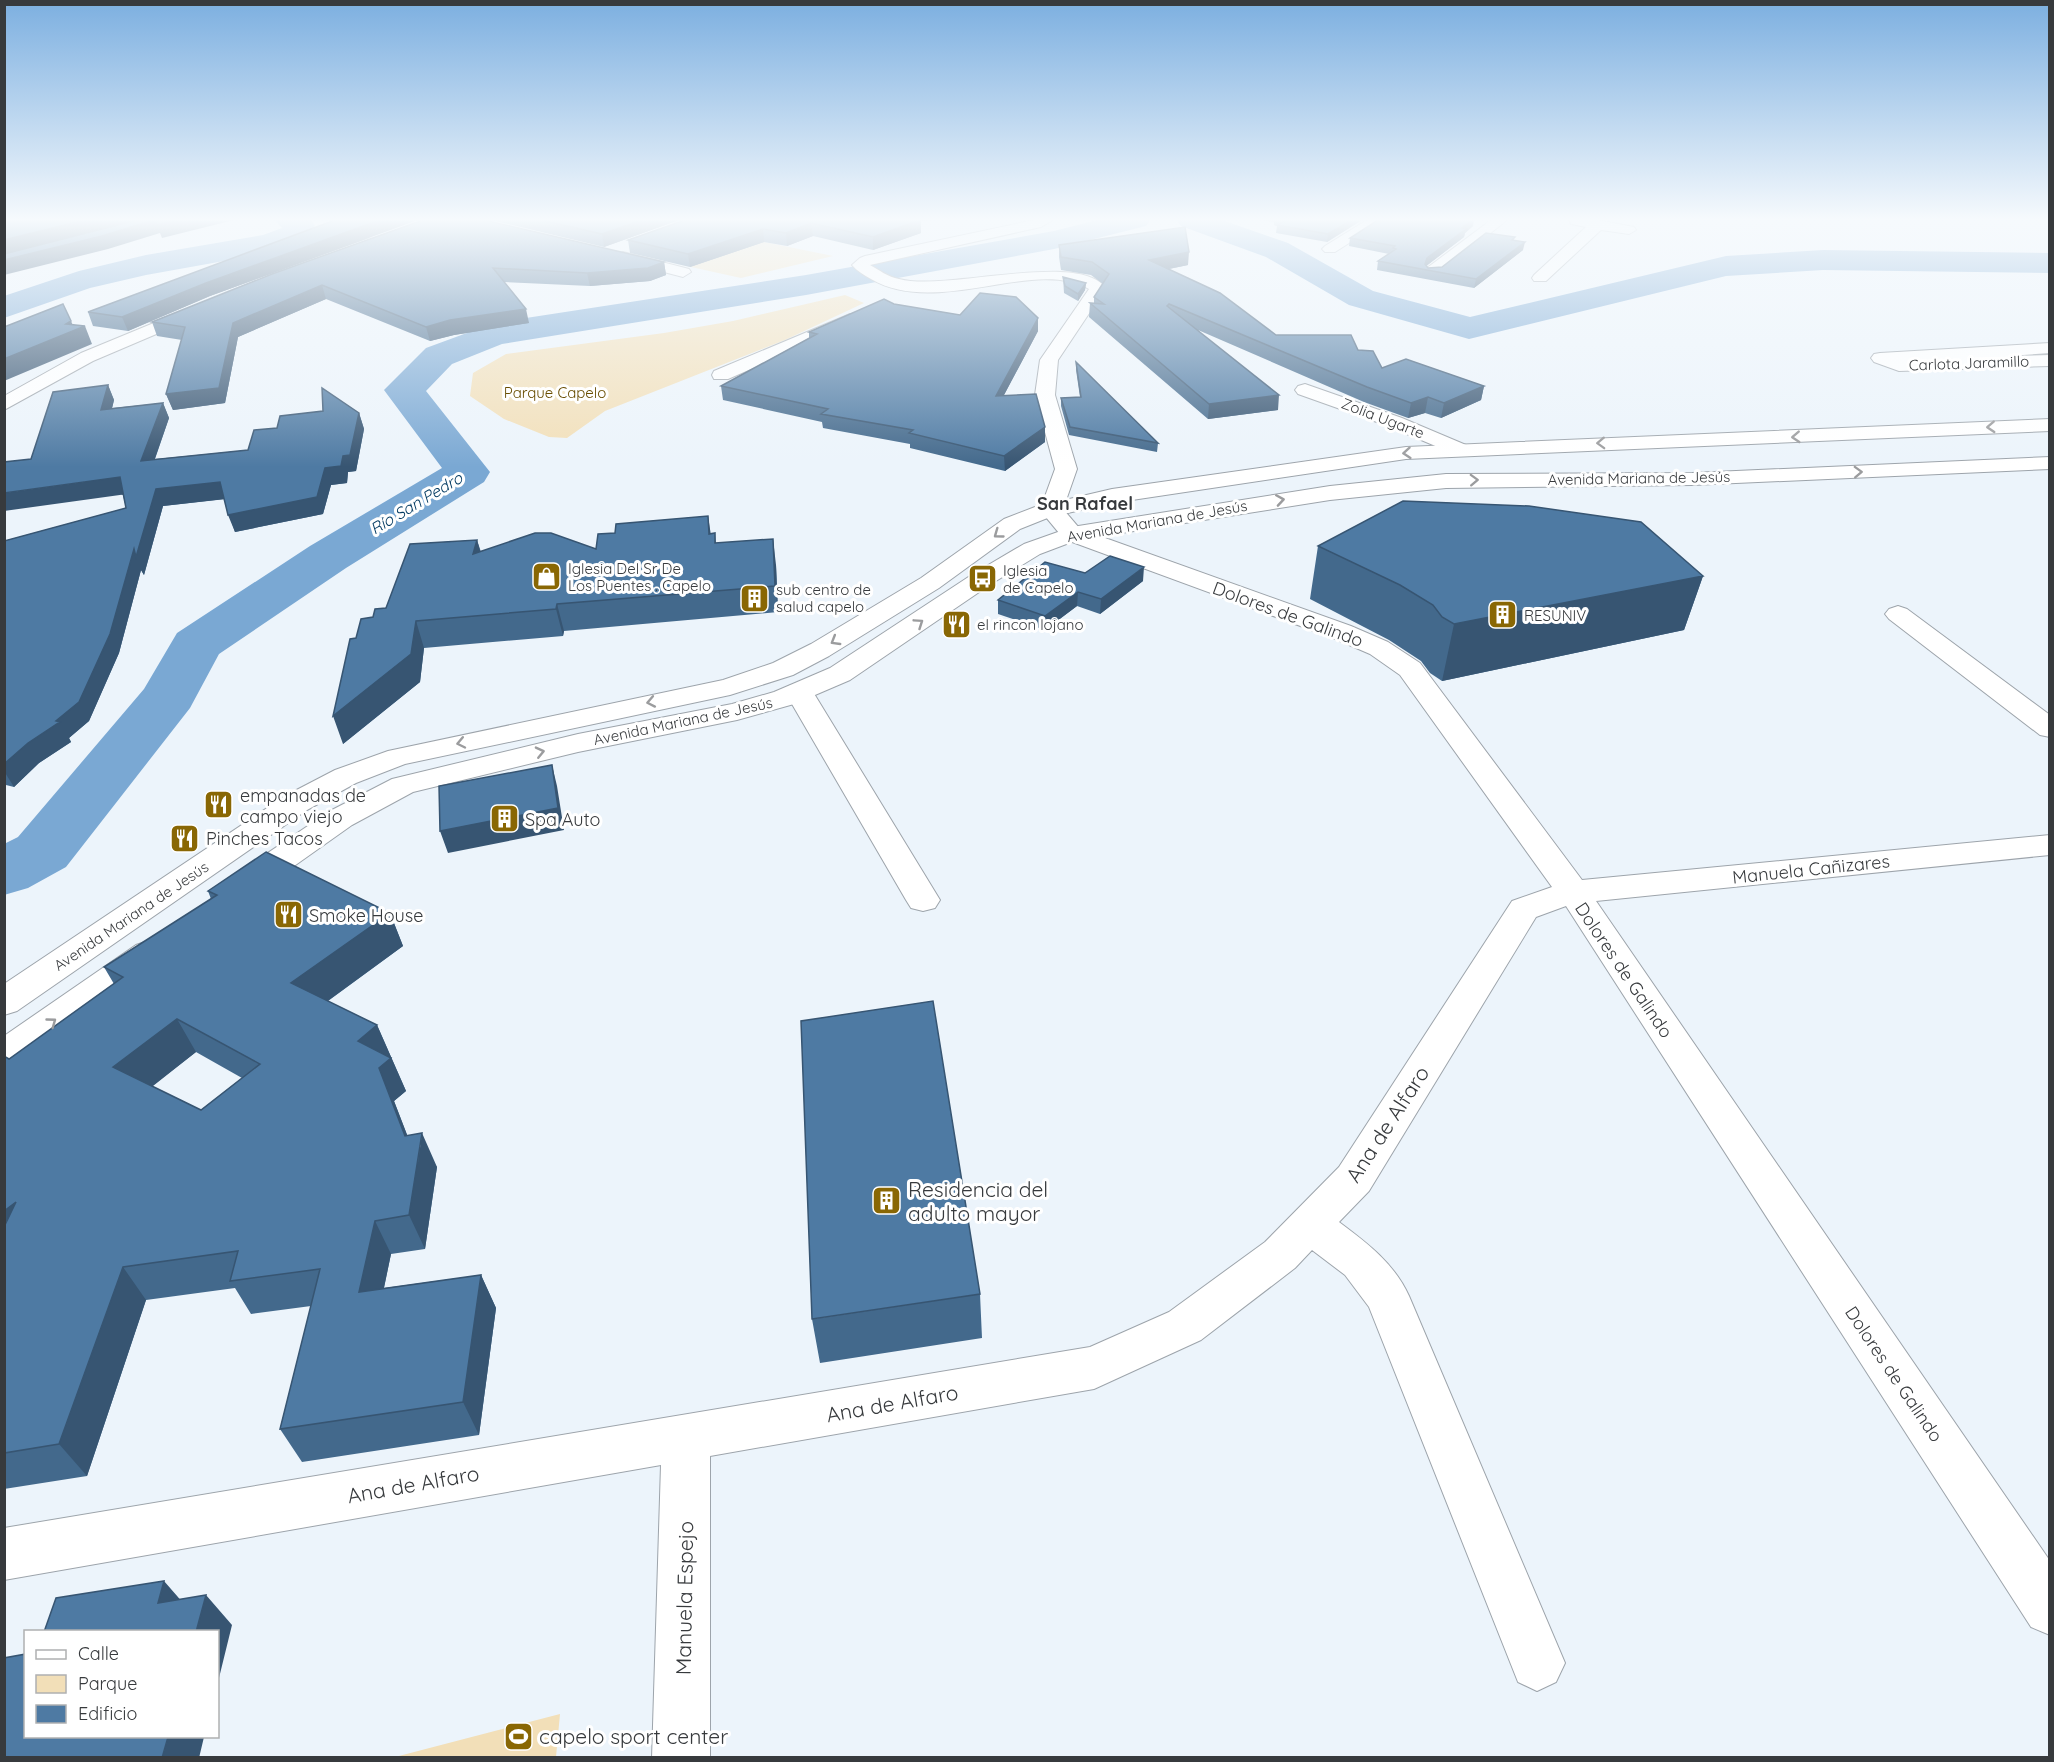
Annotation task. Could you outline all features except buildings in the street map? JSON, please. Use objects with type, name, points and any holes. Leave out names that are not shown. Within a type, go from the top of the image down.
[{"type":"street","points":[[1061,522],[1066,470],[1045,395],[1049,360],[1088,302]]},
{"type":"street","points":[[8,400],[87,357],[207,306]]},
{"type":"street","points":[[721,375],[864,313]]},
{"type":"street","name":"Carlota Jaramillo","points":[[2049,348],[1880,358],[1899,364],[2049,360]]},
{"type":"street","name":"ZoIia Ugarte","points":[[1305,390],[1395,422],[1459,449]]},
{"type":"street","name":"Avenida Mariana de Jesús","points":[[218,903],[335,821],[382,794],[426,777],[578,743],[737,712],[799,692],[840,674],[1032,549],[1061,522],[1112,496],[1354,459],[1459,449],[1776,438],[2049,424]]},
{"type":"street","name":"Avenida Mariana de Jesús","points":[[4,1002],[296,802],[354,771],[441,747],[730,687],[775,672],[820,650],[930,583],[1012,524],[1139,522],[1330,493],[1446,481],[1692,479],[2049,463]]},
{"type":"street","name":"Dolores de Galindo","points":[[1061,522],[1342,632],[1379,648],[1410,669],[1573,892],[2049,1608]]},
{"type":"street","points":[[1898,614],[2049,729]]},
{"type":"street","points":[[799,692],[923,900]]},
{"type":"street","points":[[354,771],[382,794]]},
{"type":"street","name":"Manuela Cañizares","points":[[1573,892],[2049,845]]},
{"type":"street","name":"Ana de Alfaro","points":[[4,1554],[1094,1368],[1185,1326],[1280,1256],[1354,1179],[1524,909],[1573,892]]},
{"type":"street","points":[[4,1056],[172,936]]},
{"type":"street","points":[[1310,1224],[1360,1262],[1387,1296],[1538,1663]]},
{"type":"street","name":"Manuela Espejo","points":[[681,1758],[686,1438]]},
{"type":"green space","name":"Parque Capelo","points":[[814,302],[864,303],[785,340],[605,411],[567,438],[549,437],[504,419],[470,396],[473,373],[506,354],[664,333],[733,321]]},
{"type":"green space","name":"capelo sport center","points":[[560,1714],[556,1757],[395,1757]]},
{"type":"waterway","points":[[4,308],[20,302]]},
{"type":"waterway","name":"Río San Pedro","points":[[4,873],[42,852],[169,696],[196,645],[328,557],[468,472],[404,390],[439,356],[494,334],[696,302]]},
{"type":"waterway","name":"Río San Pedro","points":[[1376,302],[1469,328],[1576,302]]},
{"type":"place","name":"Iglesia Del Sr De Los Puentes . Capelo","points":[[547,577]]},
{"type":"place","name":"Iglesia de Capelo","points":[[982,579]]},
{"type":"place","name":"sub centro de salud capelo","points":[[755,598]]},
{"type":"place","name":"RESUNIV","points":[[1503,615]]},
{"type":"place","name":"el rincon lojano","points":[[956,624]]},
{"type":"place","name":"empanadas de campo viejo","points":[[219,805]]},
{"type":"place","name":"Spa Auto","points":[[504,819]]},
{"type":"place","name":"Pinches Tacos","points":[[185,838]]},
{"type":"place","name":"Smoke House","points":[[288,915]]},
{"type":"place","name":"Residencia del adulto mayor","points":[[887,1201]]},
{"type":"place","name":"capelo sport center","points":[[518,1736]]},
{"type":"district","name":"San Rafael","points":[[1085,503]]}]
